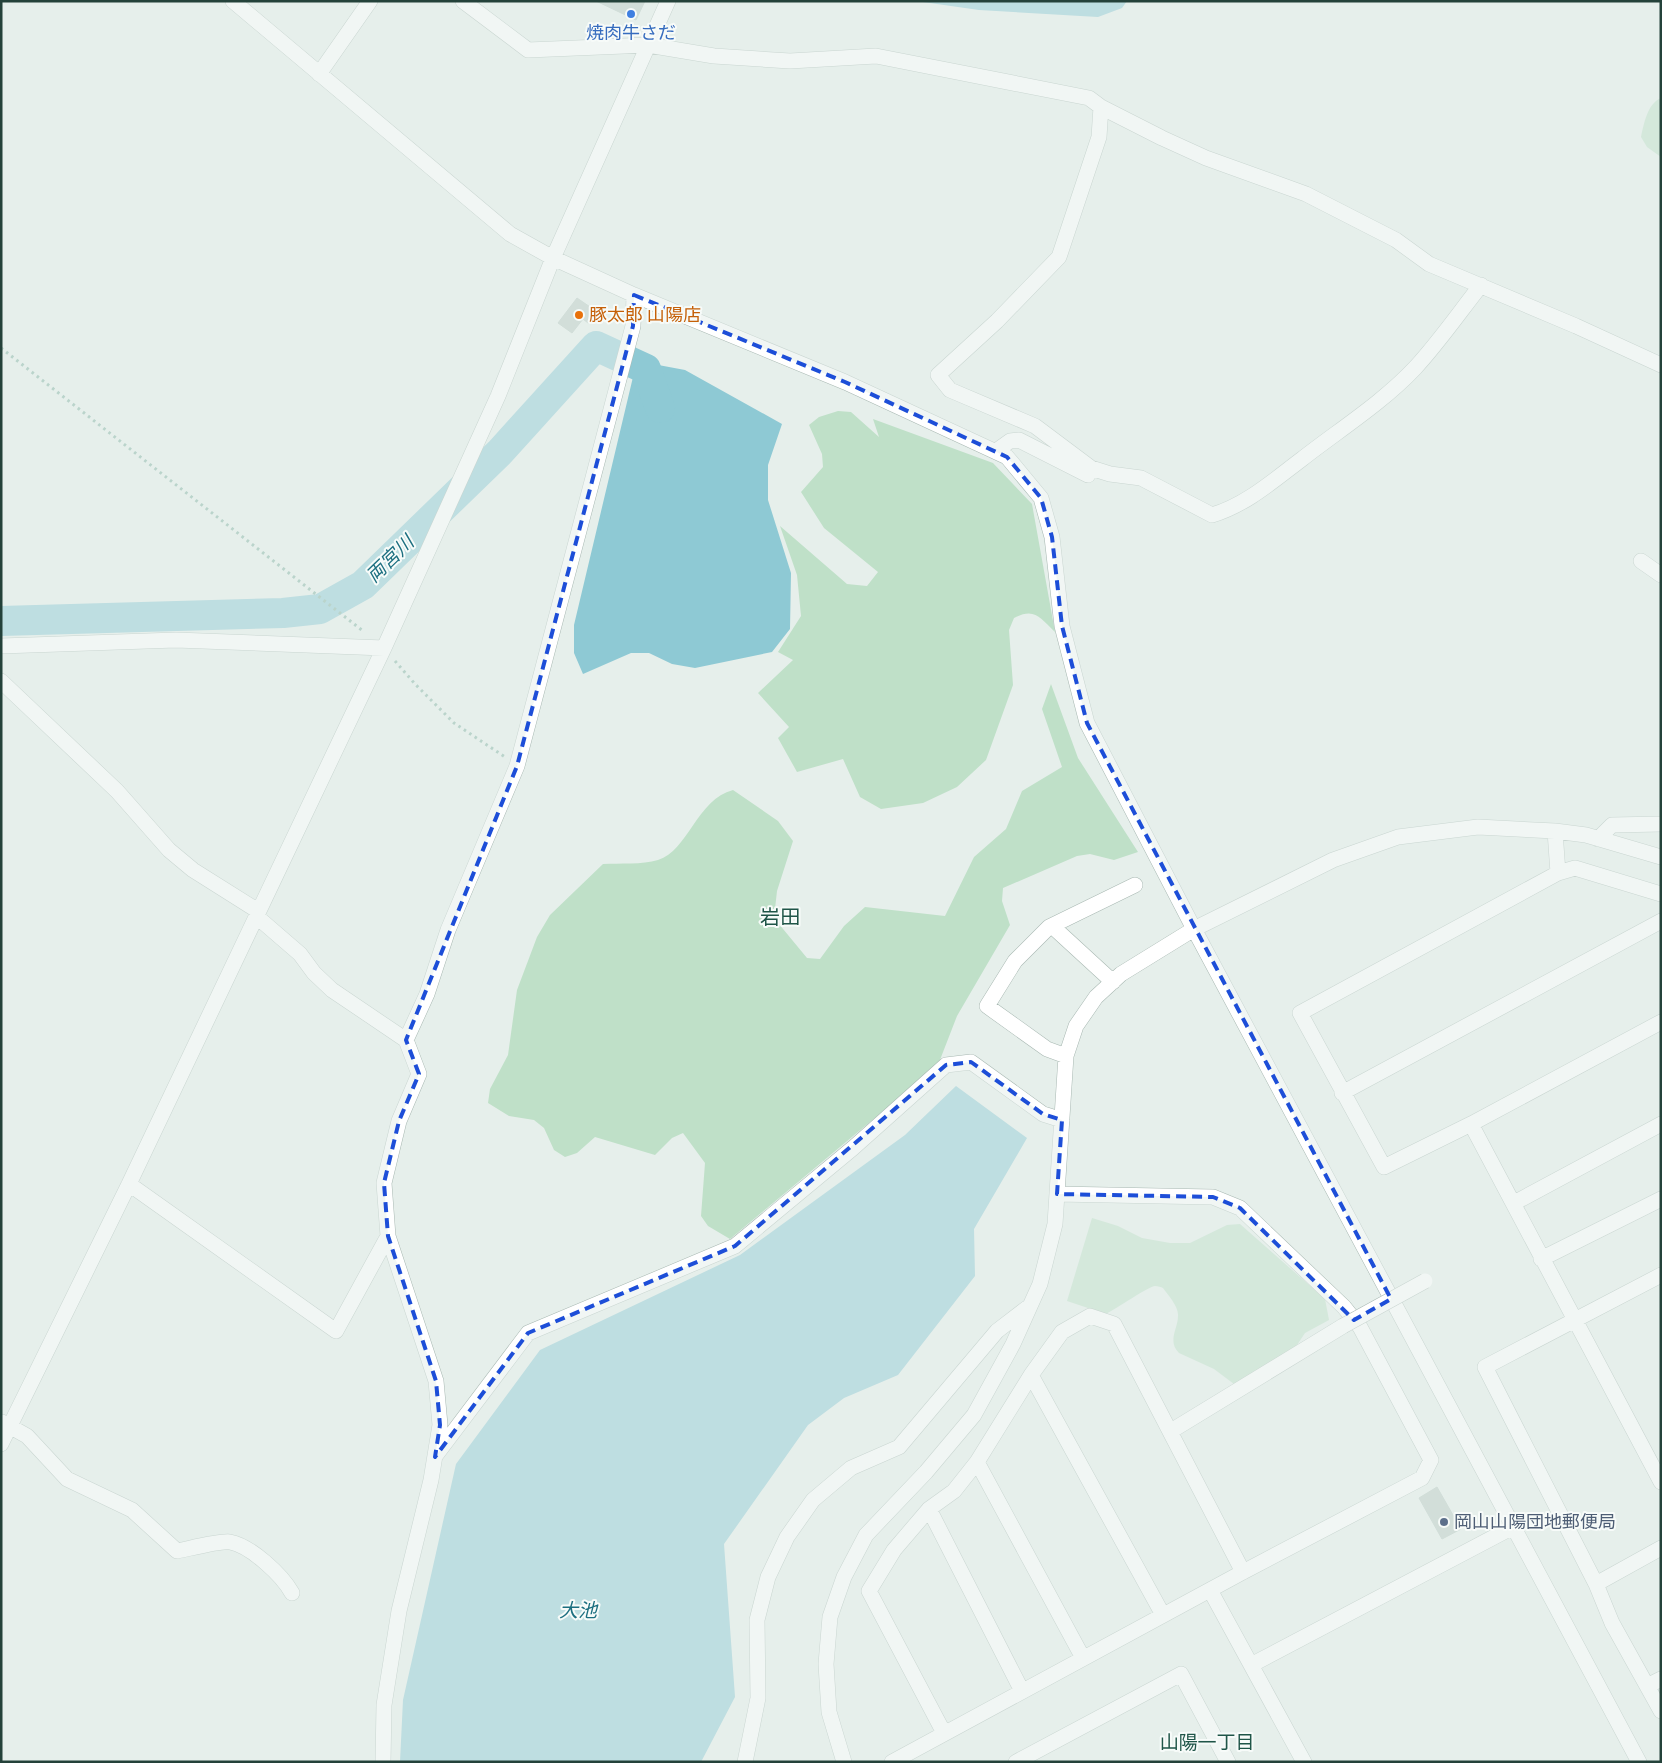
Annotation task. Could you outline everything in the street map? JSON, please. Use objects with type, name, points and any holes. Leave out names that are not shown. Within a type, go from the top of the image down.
[{"type":"street","points":[[232,1],[510,234],[553,258],[634,295],[844,382],[1007,456],[1041,498],[1052,538],[1062,626],[1087,724],[1194,929],[1639,1762]]},
{"type":"street","points":[[319,74],[370,1]]},
{"type":"street","points":[[463,1],[528,50],[648,45],[714,56],[790,61],[876,56],[1089,98],[1101,107],[1206,158],[1306,194],[1396,240],[1430,264],[1661,365]]},
{"type":"street","points":[[1,1444],[5,1424],[129,1184],[384,648],[498,396],[553,258],[668,1]]},
{"type":"street","points":[[1101,107],[1099,137],[1059,257],[997,321],[938,375],[950,390],[1035,426],[1090,468],[1141,478],[1212,515],[1225,511],[1263,489],[1390,391],[1428,352],[1481,285]]},
{"type":"street","points":[[406,1040],[427,994],[448,930],[518,766],[633,326],[634,295]]},
{"type":"street","points":[[996,451],[1010,441],[1019,440],[1087,476],[1099,471]]},
{"type":"street","points":[[1641,561],[1661,575]]},
{"type":"street","points":[[1,646],[176,640],[384,648]]},
{"type":"street","points":[[1,681],[117,791],[169,850],[257,914],[300,954],[314,973],[332,990],[406,1040],[419,1074],[399,1121],[384,1183],[388,1236],[436,1381],[440,1425],[435,1457],[398,1611],[384,1705],[383,1762]]},
{"type":"street","points":[[1598,839],[1612,825],[1661,824]]},
{"type":"street","points":[[844,1762],[829,1712],[826,1664],[830,1617],[844,1577],[866,1534],[926,1472],[974,1415],[1013,1344],[1040,1284],[1055,1224],[1066,1056],[1076,1026],[1096,997],[1122,974],[1194,929],[1333,860],[1398,837],[1478,827],[1555,831],[1598,839],[1661,857]]},
{"type":"street","points":[[1555,831],[1558,873]]},
{"type":"street","points":[[1661,894],[1575,868],[1558,873],[1300,1013],[1384,1168],[1471,1124],[1661,1022]]},
{"type":"street","points":[[1066,1056],[1047,1049],[987,1006],[1015,961],[1052,926],[1135,885]]},
{"type":"street","points":[[1342,1093],[1661,921]]},
{"type":"street","points":[[1052,926],[1113,982]]},
{"type":"street","points":[[435,1457],[528,1333],[735,1246],[853,1148],[946,1065],[971,1062],[1043,1114],[1062,1120]]},
{"type":"street","points":[[1471,1124],[1661,1482]]},
{"type":"street","points":[[1514,1203],[1661,1124]]},
{"type":"street","points":[[129,1184],[336,1331],[388,1236]]},
{"type":"street","points":[[892,1762],[1022,1690],[1422,1478],[1431,1460],[1360,1327],[1344,1307],[1240,1208],[1213,1197],[1057,1194]]},
{"type":"street","points":[[1541,1259],[1661,1198]]},
{"type":"street","points":[[1660,1276],[1575,1322],[1485,1367],[1596,1584],[1612,1623],[1661,1711]]},
{"type":"street","points":[[1172,1431],[1342,1326],[1425,1281]]},
{"type":"street","points":[[745,1762],[758,1698],[757,1620],[768,1577],[787,1537],[813,1500],[851,1468],[899,1447],[997,1331],[1030,1305]]},
{"type":"street","points":[[944,1733],[869,1591],[894,1550],[929,1509],[954,1490],[977,1462],[1031,1374],[1062,1332],[1090,1316],[1114,1324],[1172,1431],[1243,1572]]},
{"type":"street","points":[[1031,1374],[1163,1615]]},
{"type":"street","points":[[5,1424],[27,1436],[67,1479],[132,1510],[177,1551],[230,1542],[256,1555],[286,1582],[292,1593]]},
{"type":"street","points":[[977,1462],[1084,1658]]},
{"type":"street","points":[[929,1509],[1022,1690]]},
{"type":"street","points":[[1251,1665],[1513,1527]]},
{"type":"street","points":[[1596,1584],[1661,1548]]},
{"type":"street","points":[[1210,1590],[1304,1762]]},
{"type":"street","points":[[1016,1762],[1181,1674],[1221,1759]]},
{"type":"street","points":[[1647,1686],[1661,1679]]},
{"type":"path","points":[[1,348],[384,648],[415,684],[454,723],[518,766]]},
{"type":"highlighted area","points":[[634,295],[845,382],[1007,457],[1041,498],[1052,537],[1062,626],[1087,723],[1391,1299],[1354,1320],[1240,1208],[1213,1197],[1057,1194],[1062,1120],[1043,1114],[971,1062],[946,1065],[735,1246],[528,1333],[435,1457],[440,1425],[436,1381],[388,1236],[384,1183],[399,1121],[419,1074],[406,1040],[517,766],[633,326]]},
{"type":"green space","points":[[1661,98],[1661,157],[1647,147],[1641,137],[1649,110]]},
{"type":"green space","points":[[838,411],[851,412],[879,437],[873,419],[993,463],[1032,504],[1055,632],[1041,619],[1032,614],[1014,618],[1009,630],[1013,685],[986,760],[957,787],[923,803],[881,809],[860,797],[843,759],[797,772],[778,738],[789,727],[758,693],[793,660],[778,652],[801,616],[797,575],[780,526],[847,584],[867,586],[878,572],[824,528],[801,492],[823,467],[822,454],[809,425],[819,417]]},
{"type":"green space","points":[[1051,684],[1078,758],[1138,852],[1114,860],[1090,854],[1077,856],[1003,888],[1002,901],[1010,925],[957,1016],[938,1065],[730,1239],[708,1226],[701,1216],[705,1163],[683,1133],[672,1138],[655,1155],[595,1137],[577,1153],[565,1157],[554,1150],[544,1128],[534,1120],[509,1116],[488,1103],[490,1089],[508,1055],[517,990],[537,937],[550,915],[603,864],[645,863],[668,855],[677,847],[710,803],[721,795],[733,790],[778,821],[793,841],[777,891],[774,918],[807,958],[820,959],[844,926],[865,907],[945,916],[974,857],[1006,829],[1022,791],[1062,767],[1042,709]]},
{"type":"green space","points":[[1092,1218],[1118,1226],[1142,1238],[1170,1243],[1190,1243],[1227,1225],[1240,1224],[1325,1299],[1329,1320],[1305,1333],[1295,1348],[1234,1384],[1214,1369],[1179,1353],[1173,1339],[1178,1321],[1178,1312],[1173,1301],[1163,1288],[1152,1287],[1106,1314],[1067,1301]]},
{"type":"water","points":[[916,1],[1127,1],[1122,8],[1098,17],[979,10]]},
{"type":"water","points":[[653,364],[685,370],[782,424],[768,465],[768,500],[791,573],[790,629],[772,652],[695,668],[672,664],[649,653],[631,653],[583,674],[574,653],[574,625],[633,377]]},
{"type":"water","name":"大池","points":[[956,1086],[1027,1138],[974,1229],[975,1276],[898,1375],[844,1398],[808,1425],[724,1544],[735,1697],[701,1762],[400,1762],[403,1700],[456,1464],[540,1350],[740,1255],[905,1135]]},
{"type":"building","name":"焼肉牛さだ","points":[[596,1],[645,1],[636,20]]},
{"type":"building","name":"豚太郎 山陽店","points":[[577,298],[596,311],[588,323],[583,319],[572,333],[558,323]]},
{"type":"building","points":[[1437,1487],[1461,1529],[1442,1539],[1419,1498]]},
{"type":"waterway","name":"両宮川","points":[[1,621],[283,613],[320,609],[363,585],[500,452],[596,346],[646,369],[660,408]]},
{"type":"place","name":"焼肉牛さだ","points":[[631,14]]},
{"type":"place","name":"豚太郎 山陽店","points":[[579,315]]},
{"type":"place","name":"岡山山陽団地郵便局","points":[[1444,1522]]},
{"type":"district","name":"岩田","points":[[780,917]]},
{"type":"district","name":"山陽一丁目","points":[[1207,1742]]}]
